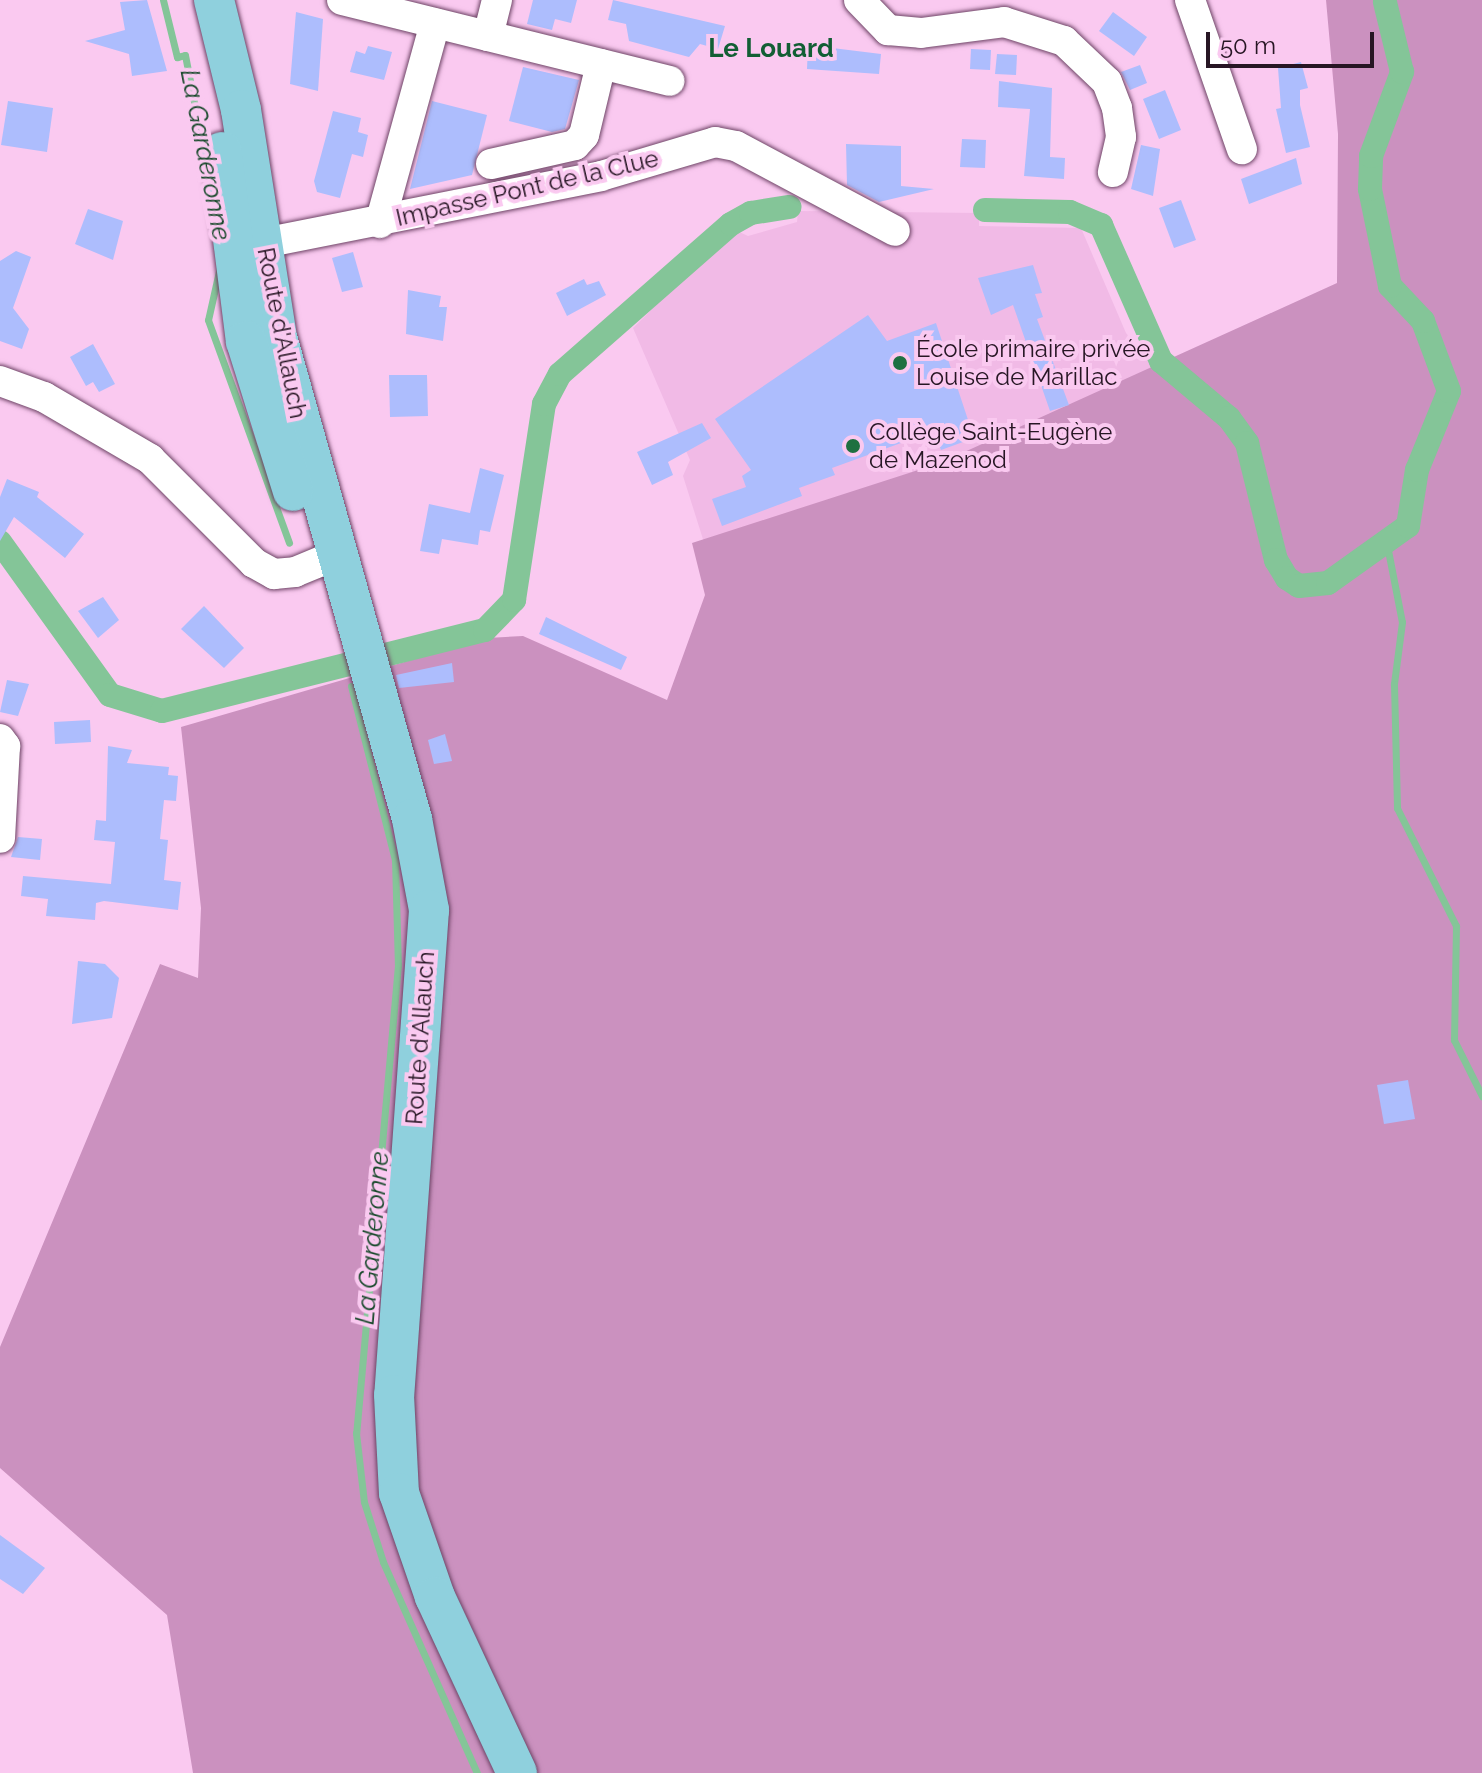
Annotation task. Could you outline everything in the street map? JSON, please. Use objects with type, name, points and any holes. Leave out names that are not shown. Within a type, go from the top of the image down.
[{"type":"main road","name":"Route d'Allauch","points":[[189,0],[229,111]]},
{"type":"main road","name":"Route d'Allauch","points":[[214,0],[249,246],[246,341],[368,662],[412,819],[429,910],[394,1445],[414,1547],[458,1650],[517,1773]]},
{"type":"street","points":[[342,0],[670,81]]},
{"type":"street","points":[[488,36],[497,0]]},
{"type":"street","points":[[859,0],[888,30],[921,33],[1004,22],[1034,26],[1064,41],[1107,82],[1117,108],[1121,137],[1113,172]]},
{"type":"street","points":[[1190,0],[1242,149]]},
{"type":"street","points":[[380,223],[435,23]]},
{"type":"street","points":[[491,164],[575,145],[584,135],[601,64]]},
{"type":"street","name":"Impasse Pont de la Clue","points":[[249,246],[380,223],[601,176],[715,142],[736,146],[895,231]]},
{"type":"street","points":[[0,381],[44,397],[150,459],[254,563],[274,574],[330,558]]},
{"type":"street","points":[[0,739],[5,746],[0,838]]},
{"type":"shaded area","points":[[1326,0],[1482,0],[1482,1773],[193,1773],[167,1615],[0,1468],[0,1347],[160,964],[198,978],[201,908],[181,727],[487,638],[523,636],[667,700],[705,595],[692,543],[940,463],[1337,283],[1338,134]]},
{"type":"shaded area","name":"École primaire privée Louise de Marillac","points":[[798,211],[979,213],[979,226],[1081,228],[1126,333],[1176,394],[714,574],[683,476],[690,460],[633,328],[733,229],[748,236],[797,222]]},
{"type":"building","points":[[147,0],[167,71],[132,76],[129,54],[85,41],[125,30],[120,2]]},
{"type":"building","points":[[533,0],[577,0],[571,23],[555,19],[552,30],[527,24]]},
{"type":"building","points":[[613,0],[725,26],[718,49],[700,44],[689,57],[629,41],[626,24],[608,20]]},
{"type":"building","points":[[296,12],[323,19],[318,91],[290,84]]},
{"type":"building","points":[[1113,12],[1147,37],[1134,56],[1099,31]]},
{"type":"building","points":[[808,45],[881,54],[879,74],[807,69]]},
{"type":"building","points":[[368,46],[392,52],[384,80],[350,72],[356,51],[365,54]]},
{"type":"building","points":[[971,49],[991,50],[990,70],[970,69]]},
{"type":"building","points":[[997,54],[1017,55],[1016,75],[995,74]]},
{"type":"building","points":[[1301,62],[1308,88],[1300,90],[1300,105],[1310,147],[1286,153],[1276,109],[1281,108],[1278,68]]},
{"type":"building","points":[[1140,65],[1147,83],[1130,90],[1121,72]]},
{"type":"building","points":[[523,67],[579,80],[565,129],[552,132],[509,121]]},
{"type":"building","points":[[999,81],[1052,88],[1050,157],[1065,158],[1064,179],[1024,176],[1030,109],[998,107]]},
{"type":"building","points":[[1165,90],[1181,130],[1159,139],[1143,99]]},
{"type":"building","points":[[8,101],[53,108],[47,152],[1,145]]},
{"type":"building","points":[[432,101],[487,115],[472,175],[410,189]]},
{"type":"building","points":[[333,111],[361,118],[358,132],[368,135],[363,157],[352,154],[340,198],[317,192],[314,181]]},
{"type":"building","points":[[962,139],[986,140],[985,168],[960,167]]},
{"type":"building","points":[[846,144],[901,146],[901,186],[934,189],[879,202],[847,185]]},
{"type":"building","points":[[1141,145],[1160,149],[1153,196],[1131,189]]},
{"type":"building","points":[[1296,158],[1302,184],[1249,204],[1241,179]]},
{"type":"building","points":[[1181,200],[1196,240],[1174,248],[1159,208]]},
{"type":"building","points":[[88,209],[123,221],[113,260],[75,244]]},
{"type":"building","points":[[16,251],[31,257],[13,308],[29,329],[22,349],[0,341],[0,261]]},
{"type":"building","points":[[353,252],[363,287],[342,292],[332,258]]},
{"type":"building","points":[[1033,265],[1042,293],[1035,294],[1043,317],[1037,319],[1069,405],[1050,411],[1013,305],[991,315],[978,278]]},
{"type":"building","points":[[584,279],[587,285],[599,281],[606,295],[567,316],[556,293]]},
{"type":"building","points":[[408,290],[441,296],[439,307],[447,307],[443,341],[406,334]]},
{"type":"building","points":[[868,315],[887,341],[936,323],[974,438],[941,450],[934,431],[832,468],[835,475],[799,488],[802,496],[722,526],[712,499],[746,487],[742,476],[751,470],[715,419]]},
{"type":"building","points":[[93,344],[115,384],[99,392],[93,382],[86,386],[70,357]]},
{"type":"building","points":[[389,375],[427,375],[428,416],[390,417]]},
{"type":"building","points":[[702,423],[711,438],[668,462],[673,475],[652,485],[637,452]]},
{"type":"building","points":[[480,468],[504,475],[490,532],[480,530],[478,545],[442,539],[439,554],[420,551],[429,504],[470,513]]},
{"type":"building","points":[[7,479],[39,492],[37,497],[84,534],[65,558],[14,517],[0,541],[0,497]]},
{"type":"building","points":[[103,597],[119,620],[98,638],[78,611]]},
{"type":"building","points":[[204,606],[244,648],[224,668],[181,629]]},
{"type":"building","points":[[546,617],[627,657],[621,670],[539,634]]},
{"type":"building","points":[[452,663],[454,682],[399,688],[396,675]]},
{"type":"building","points":[[7,680],[29,684],[18,716],[0,712]]},
{"type":"building","points":[[90,720],[91,742],[55,744],[54,722]]},
{"type":"building","points":[[445,734],[452,761],[434,764],[428,740]]},
{"type":"building","points":[[108,746],[132,750],[127,763],[169,767],[168,775],[178,776],[176,801],[164,800],[160,839],[168,840],[164,880],[181,882],[178,910],[104,901],[96,903],[95,920],[46,916],[48,899],[21,896],[23,876],[111,884],[115,842],[94,840],[96,820],[106,821]]},
{"type":"building","points":[[18,837],[42,839],[40,860],[11,857]]},
{"type":"building","points":[[78,961],[105,964],[119,978],[112,1018],[72,1024]]},
{"type":"building","points":[[1408,1080],[1415,1119],[1384,1124],[1377,1085]]},
{"type":"building","points":[[0,1535],[45,1568],[23,1594],[0,1579]]},
{"type":"waterway","name":"La Garderonne","points":[[163,0],[177,57],[185,55],[204,154]]},
{"type":"waterway","points":[[985,210],[1070,212],[1101,225],[1161,361],[1229,418],[1247,443],[1276,560],[1287,578],[1299,586],[1328,583],[1408,526],[1417,470],[1449,391],[1423,321],[1390,286],[1370,189],[1371,156],[1402,72],[1385,2]]},
{"type":"waterway","points":[[0,542],[110,695],[162,711],[485,630],[514,600],[544,404],[560,374],[731,224],[751,213],[790,207]]},
{"type":"waterway","name":"La Garderonne","points":[[221,262],[208,320],[289,543]]},
{"type":"waterway","points":[[1387,545],[1402,622],[1394,684],[1397,808],[1456,926],[1454,1040],[1482,1096]]},
{"type":"waterway","name":"La Garderonne","points":[[351,686],[395,860],[398,965],[356,1433],[364,1502],[383,1562],[477,1773]]},
{"type":"place","name":"École primaire privée Louise de Marillac","points":[[900,363]]},
{"type":"place","name":"Collège Saint-Eugène de Mazenod","points":[[853,446]]},
{"type":"district","name":"Le Louard","points":[[771,49]]}]
